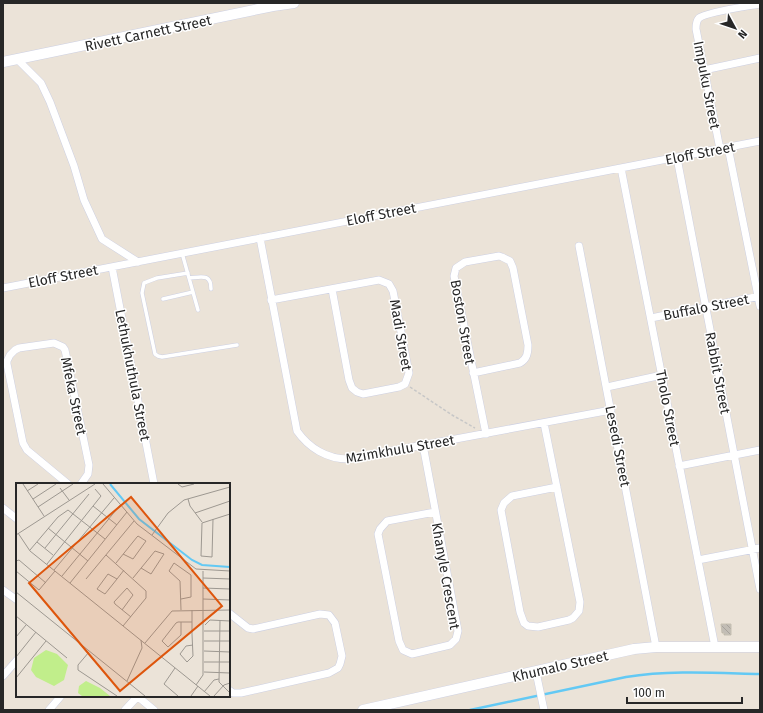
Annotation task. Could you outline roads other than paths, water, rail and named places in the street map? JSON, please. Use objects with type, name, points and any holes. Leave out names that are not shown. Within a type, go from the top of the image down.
[{"type":"street","name":"Rivett Carnett Street","points":[[3,62],[272,5],[294,3]]},
{"type":"street","name":"Impuku Street","points":[[720,149],[696,29],[697,21],[702,16],[707,14],[760,4]]},
{"type":"street","points":[[704,70],[760,58]]},
{"type":"street","points":[[18,60],[41,83],[50,102],[74,166],[84,200],[102,240],[138,262]]},
{"type":"street","name":"Eloff Street","points":[[3,288],[760,141]]},
{"type":"street","points":[[728,147],[760,306]]},
{"type":"street","name":"Rabbit Street","points":[[677,158],[760,589]]},
{"type":"street","name":"Tholo Street","points":[[621,168],[715,647]]},
{"type":"street","name":"Mzimkhulu Street","points":[[260,238],[297,431],[312,447],[333,458],[348,459],[611,410]]},
{"type":"street","name":"Lesedi Street","points":[[579,246],[656,646]]},
{"type":"street","name":"Boston Street","points":[[473,373],[520,364],[528,353],[528,345],[513,268],[510,261],[502,257],[465,262],[454,272],[454,280],[473,373],[486,434]]},
{"type":"street","name":"Lethukhuthula Street","points":[[112,267],[154,483]]},
{"type":"street","name":"Madi Street","points":[[271,300],[379,280],[389,284],[393,291],[409,373],[405,384],[399,387],[363,394],[352,388],[349,380],[332,289]]},
{"type":"street","name":"Buffalo Street","points":[[651,318],[759,296]]},
{"type":"street","name":"Mfeka Street","points":[[67,483],[27,450],[23,443],[7,364],[8,358],[15,350],[54,343],[63,347],[65,350],[89,465],[87,477],[82,483]]},
{"type":"street","points":[[606,386],[662,375]]},
{"type":"street","points":[[544,423],[557,487],[580,602],[580,607],[576,615],[569,620],[533,627],[524,623],[520,612],[501,510],[504,503],[512,496],[557,487]]},
{"type":"street","name":"Khanyle Crescent","points":[[423,445],[458,635],[450,645],[412,654],[403,650],[399,641],[378,534],[380,529],[387,521],[435,512]]},
{"type":"street","points":[[679,466],[760,450]]},
{"type":"street","points":[[3,508],[16,518]]},
{"type":"street","points":[[698,560],[760,548]]},
{"type":"street","points":[[3,590],[16,599]]},
{"type":"street","points":[[230,614],[248,628],[253,629],[320,614],[329,615],[335,623],[342,656],[338,668],[329,674],[241,693],[233,693],[230,691]]},
{"type":"street","name":"Khumalo Street","points":[[363,710],[634,649],[656,646],[760,647]]},
{"type":"street","points":[[3,676],[16,661]]},
{"type":"street","points":[[536,672],[544,709]]},
{"type":"street","points":[[49,710],[61,697]]},
{"type":"street","points":[[126,710],[136,697]]},
{"type":"street","points":[[138,697],[154,710]]},
{"type":"lane","points":[[182,253],[198,310]]},
{"type":"lane","points":[[188,273],[151,280],[142,287],[155,354],[162,357],[237,345]]},
{"type":"lane","points":[[189,278],[205,277],[209,280],[212,289]]},
{"type":"lane","points":[[163,299],[193,292]]},
{"type":"waterway","points":[[470,710],[626,677],[660,673],[693,672],[760,674]]}]
